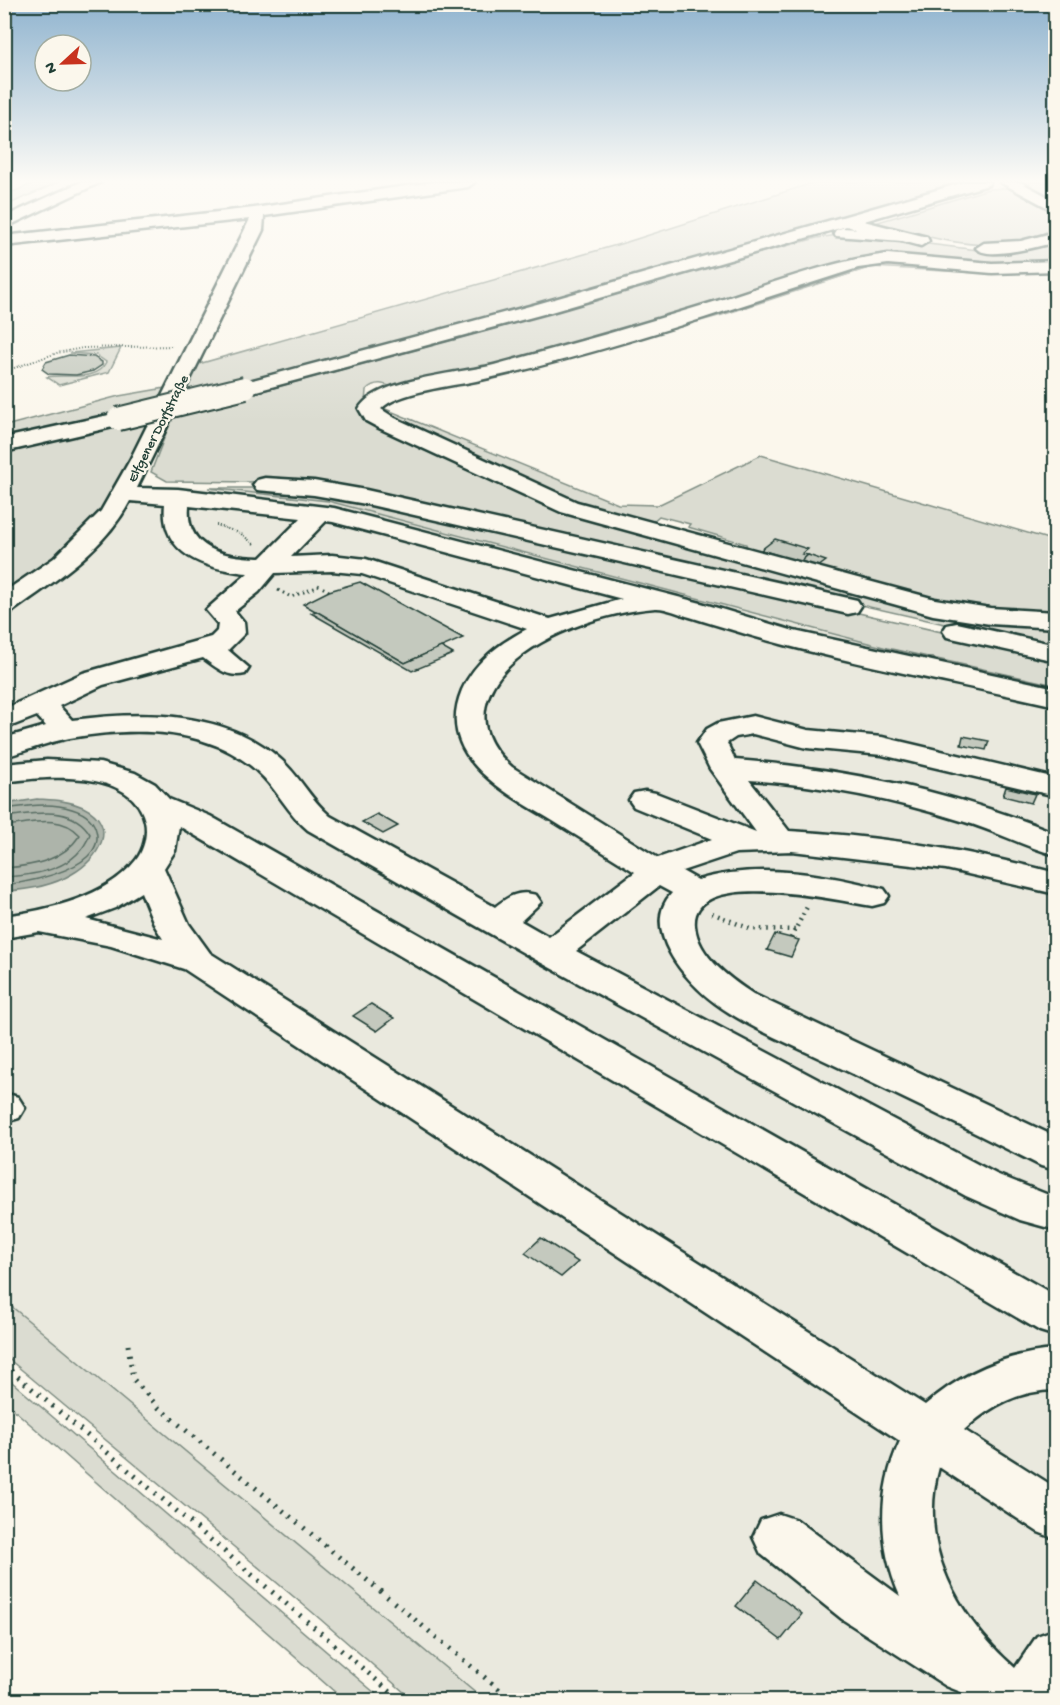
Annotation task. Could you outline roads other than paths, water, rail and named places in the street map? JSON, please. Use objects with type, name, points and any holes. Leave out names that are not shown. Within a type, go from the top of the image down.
[{"type":"main road","name":"Elfgener Dorfstraße","points":[[4,605],[49,574],[105,523],[126,489],[239,262]]},
{"type":"main road","points":[[4,445],[245,388],[455,333],[708,262]]},
{"type":"main road","points":[[869,262],[622,336],[472,376],[389,394],[373,403],[370,409],[374,416],[387,423],[575,509],[933,607],[990,616],[1056,620]]},
{"type":"main road","points":[[915,262],[992,268],[1056,266]]},
{"type":"main road","points":[[126,489],[267,485],[349,494],[1056,653]]},
{"type":"main road","points":[[126,489],[320,513],[692,609],[788,638],[1056,697]]},
{"type":"main road","points":[[178,496],[177,523],[180,533],[187,543],[206,555],[228,562],[268,566],[332,563],[366,567],[551,628]]},
{"type":"main road","points":[[4,720],[93,679],[221,643],[231,633],[231,621],[213,607],[250,587],[320,513]]},
{"type":"main road","points":[[654,601],[598,611],[551,628],[509,651],[492,667],[477,687],[472,698],[469,721],[477,747],[500,773],[657,871],[688,896]]},
{"type":"main road","points":[[208,648],[235,668]]},
{"type":"main road","points":[[41,703],[65,730]]},
{"type":"main road","points":[[4,748],[65,730],[141,724],[196,730],[232,741],[268,764],[302,808],[320,823],[511,913],[551,953],[981,1185],[1035,1209],[1056,1214]]},
{"type":"main road","points":[[765,842],[713,748],[714,739],[728,729],[753,725],[807,739],[882,746],[1056,786]]},
{"type":"main road","points":[[4,773],[64,768],[103,773],[134,786],[155,805],[199,823],[1056,1318]]},
{"type":"main road","points":[[725,769],[809,777],[892,794],[992,820],[1056,845]]},
{"type":"main road","points":[[645,800],[765,842]]},
{"type":"main road","points":[[23,924],[104,900],[121,890],[147,867],[161,841],[163,828],[155,805]]},
{"type":"main road","points":[[551,953],[657,871],[693,854],[765,842],[912,852],[988,867],[1056,884]]},
{"type":"main road","points":[[147,867],[172,926],[197,961]]},
{"type":"main road","points":[[872,896],[816,887],[748,883],[716,885],[688,896],[677,923],[684,945],[707,978],[728,995],[1056,1155]]},
{"type":"main road","points":[[23,924],[117,936],[197,961],[1056,1516]]},
{"type":"main road","points":[[1009,1694],[953,1642],[930,1605],[914,1567],[907,1530],[908,1494],[915,1462],[930,1434],[951,1409],[980,1389],[1013,1377],[1056,1370]]},
{"type":"main road","points":[[779,1537],[861,1601],[1009,1694]]},
{"type":"main road","points":[[1009,1694],[1056,1655]]},
{"type":"water","points":[[37,799],[72,803],[94,814],[101,823],[103,832],[101,842],[90,860],[72,874],[40,887],[5,891],[5,804]]},
{"type":"waterway","points":[[671,328],[876,264]]},
{"type":"waterway","points":[[1001,272],[1056,271]]}]
